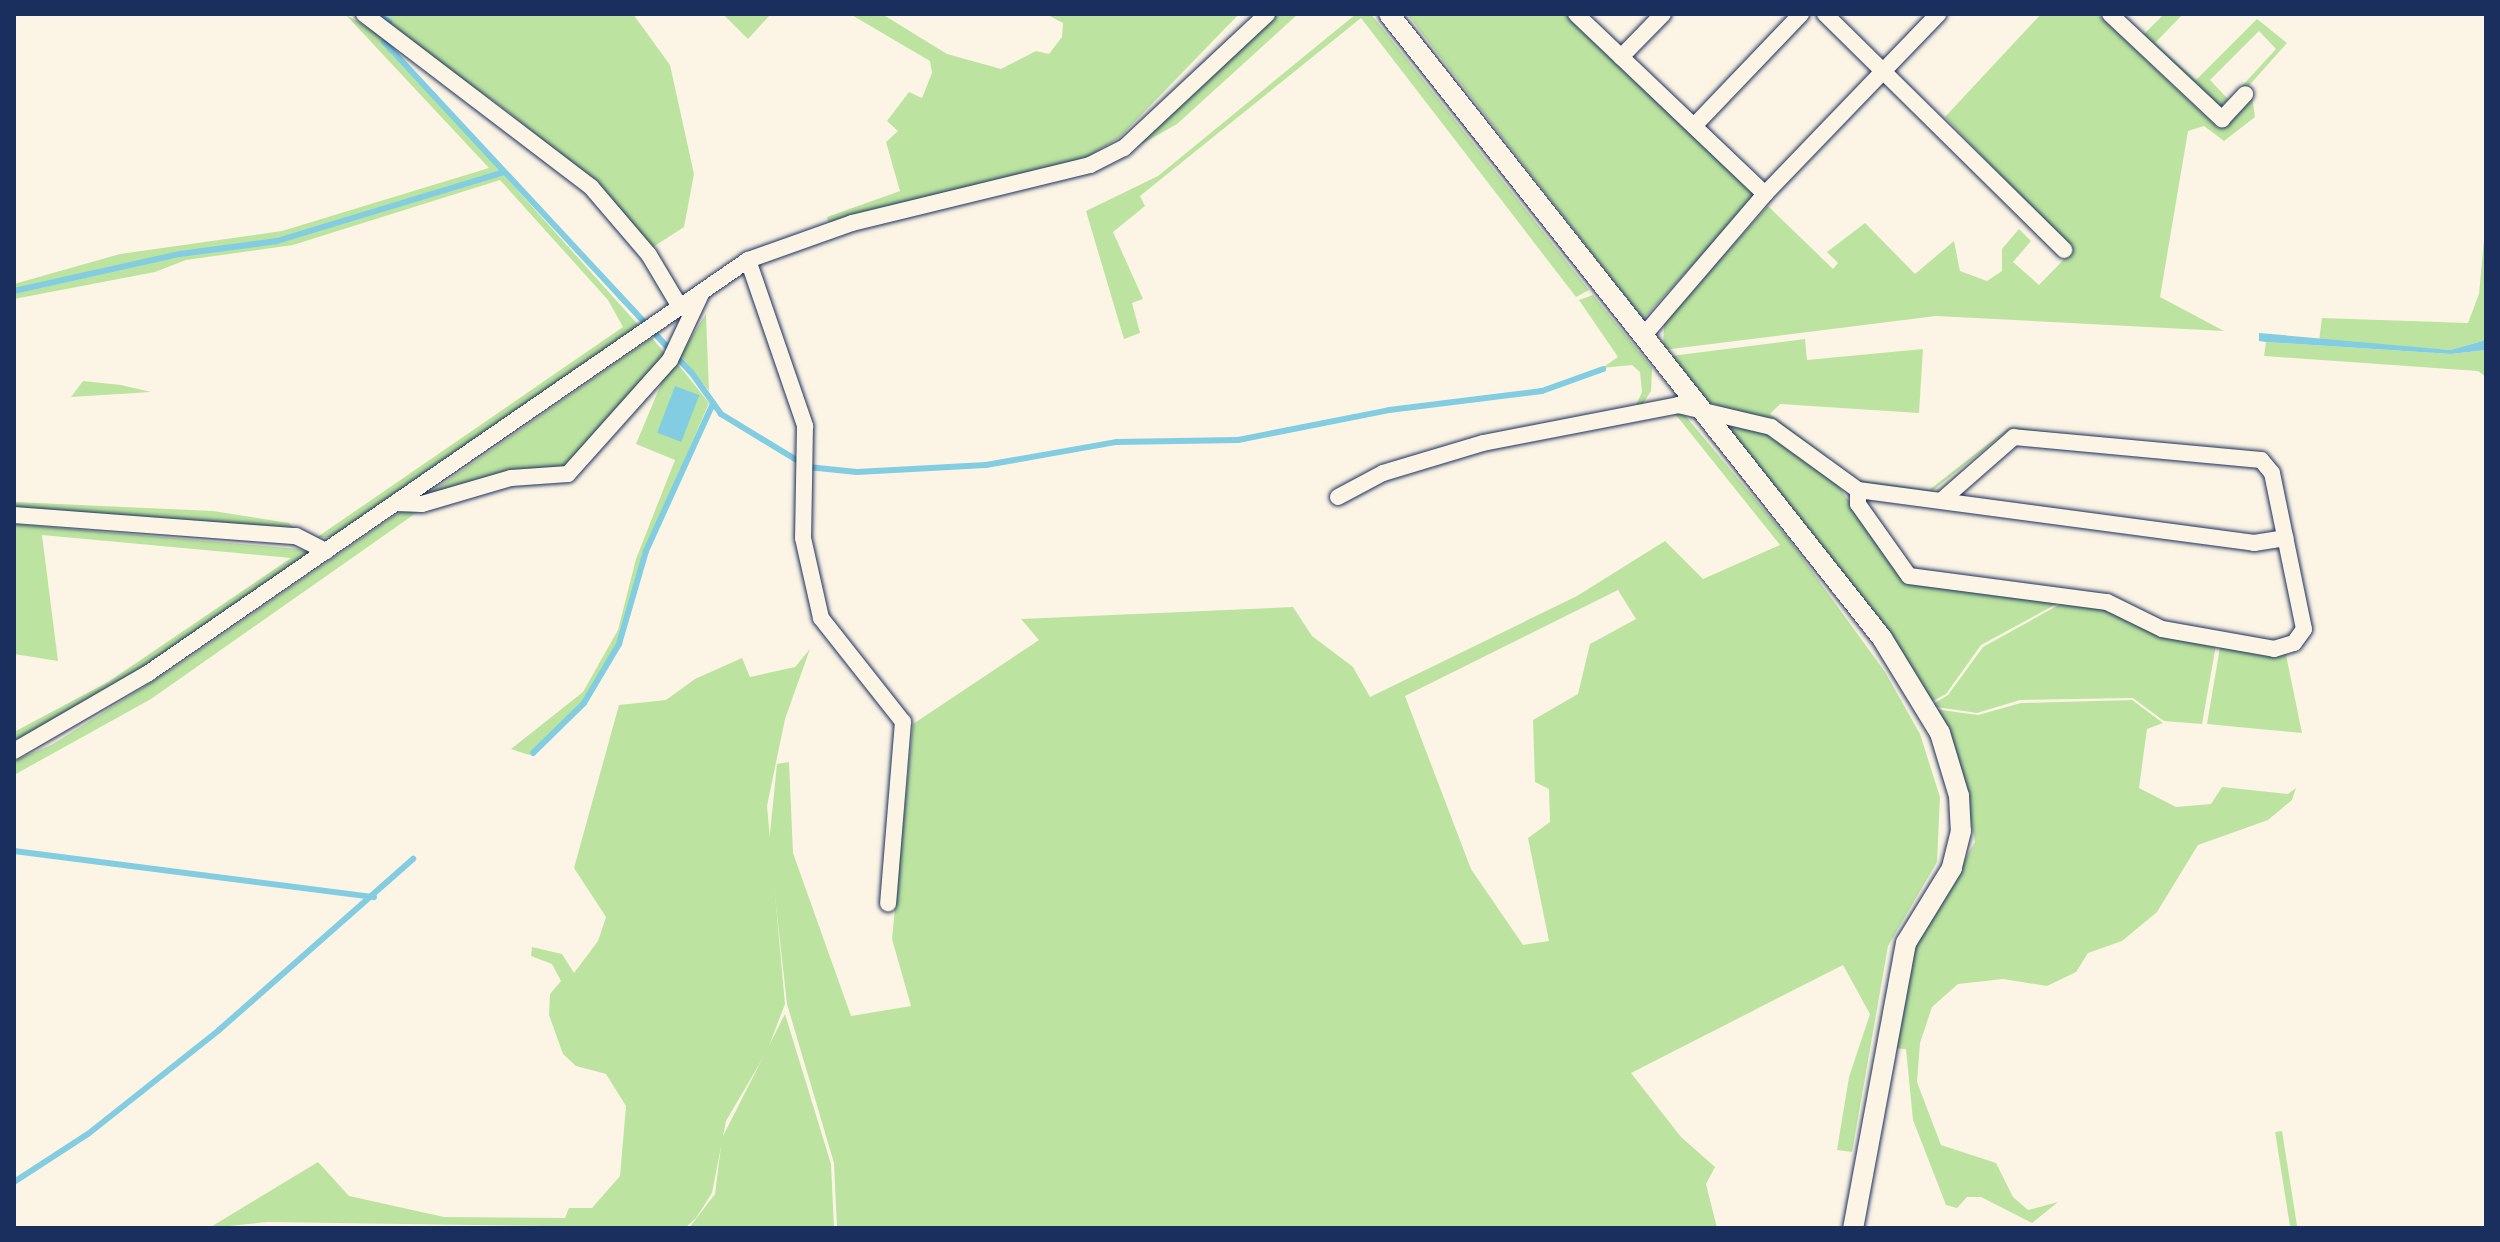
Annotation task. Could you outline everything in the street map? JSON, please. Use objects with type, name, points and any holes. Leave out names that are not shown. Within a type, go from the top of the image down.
[{"type":"street","points":[[364,14],[591,187],[649,255],[680,307]]},
{"type":"street","points":[[14,751],[147,674],[748,260],[852,223],[1090,165],[1124,148],[1252,20],[1267,14]]},
{"type":"street","points":[[1389,14],[1645,334],[1914,683],[1940,733],[1959,796],[1961,831],[1952,868],[1915,924],[1901,962],[1853,1228]]},
{"type":"street","points":[[1576,14],[1765,194]]},
{"type":"street","points":[[1621,57],[1663,14]]},
{"type":"street","points":[[1694,126],[1801,14]]},
{"type":"street","points":[[1825,14],[2064,250]]},
{"type":"street","points":[[1645,334],[1765,194],[1938,14]]},
{"type":"street","points":[[2110,14],[2222,119],[2245,94]]},
{"type":"street","points":[[748,260],[805,426],[800,475],[803,538],[821,618],[903,722],[888,903]]},
{"type":"street","points":[[396,503],[422,504],[511,478],[568,474],[673,357],[702,292]]},
{"type":"street","points":[[1338,497],[1383,473],[1483,443],[1657,408],[1701,407],[1771,427],[1858,490],[2254,543],[2286,538]]},
{"type":"street","points":[[1858,490],[1858,504],[1909,576],[2107,602],[2162,629],[2274,649],[2294,643],[2305,621],[2270,468],[2252,457],[2014,437],[1942,500]]},
{"type":"street","points":[[14,515],[296,536],[326,551]]},
{"type":"green space","points":[[345,14],[383,37],[391,54],[501,170],[277,239],[180,252],[14,289],[14,284],[120,254],[282,231],[489,168]]},
{"type":"green space","points":[[380,14],[633,14],[670,65],[694,174],[684,227],[650,249],[589,177],[498,104],[387,28],[390,21]]},
{"type":"green space","points":[[723,14],[768,14],[769,16],[748,39]]},
{"type":"green space","points":[[850,14],[882,14],[947,54],[1001,69],[1036,51],[1049,54],[1062,37],[1063,23],[1046,14],[1239,14],[1120,137],[1084,159],[829,224],[827,217],[900,191],[886,142],[898,131],[887,121],[909,92],[922,98],[932,73],[930,61]]},
{"type":"green space","points":[[1277,14],[1298,14],[1177,124],[1126,153]]},
{"type":"green space","points":[[1356,14],[1371,14],[1589,290],[1576,297],[1361,18],[1140,196],[1145,206],[1113,232],[1143,299],[1132,303],[1140,333],[1124,339],[1086,211],[1158,176]]},
{"type":"green space","points":[[1407,14],[1565,14],[1756,196],[1643,319]]},
{"type":"green space","points":[[2041,14],[2097,14],[2218,128],[2252,96],[2255,117],[2224,141],[2204,126],[2188,131],[2160,297],[2224,331],[1936,316],[1663,350],[1664,323],[1768,206],[1833,269],[1838,263],[1827,252],[1865,223],[1915,274],[1954,241],[1960,271],[1987,281],[2002,271],[2002,249],[2019,229],[2031,241],[2013,262],[2039,285],[2072,251],[1945,117]]},
{"type":"green space","points":[[2164,14],[2183,14],[2155,43],[2196,80],[2257,19],[2287,43],[2245,90],[2242,86],[2276,49],[2259,31],[2210,80],[2228,99],[2219,109],[2139,39]]},
{"type":"green space","points":[[503,174],[641,328],[339,536],[316,538],[623,327],[608,300],[500,180],[293,245],[186,260],[155,272],[14,299],[14,294],[181,256],[279,242]]},
{"type":"green space","points":[[2486,218],[2486,340],[2450,350],[2319,341],[2322,318],[2468,323],[2479,294]]},
{"type":"green space","points":[[1593,295],[1652,368],[1651,391],[1639,410],[1634,410],[1642,392],[1640,372],[1632,365],[1602,368],[1618,357],[1579,300]]},
{"type":"green space","points":[[706,314],[709,391],[680,355]]},
{"type":"green space","points":[[652,338],[668,357],[565,467],[421,499]]},
{"type":"green space","points":[[1805,339],[1807,360],[1923,349],[1919,413],[1780,404],[1770,414],[1858,480],[1929,490],[2010,427],[2120,441],[2006,432],[1930,493],[1853,482],[1780,427],[1702,400],[1671,356]]},
{"type":"green space","points":[[2266,342],[2451,354],[2486,350],[2486,377],[2478,371],[2264,356]]},
{"type":"green space","points":[[677,363],[709,403],[645,551],[625,630],[583,701],[529,755],[511,749],[583,692],[618,630],[636,559],[675,460],[636,444],[664,377]]},
{"type":"green space","points":[[83,381],[121,385],[151,392],[71,397]]},
{"type":"green space","points":[[1678,407],[1790,541],[1885,672],[1920,734],[1940,797],[1937,862],[1888,946],[1852,1152],[1837,1150],[1849,1077],[1870,1014],[1843,965],[1631,1073],[1681,1137],[1715,1167],[1706,1184],[1717,1228],[837,1228],[834,1163],[787,1004],[769,843],[777,764],[789,762],[793,853],[851,1016],[911,1006],[892,939],[913,724],[1039,640],[1021,619],[1293,607],[1312,636],[1353,667],[1370,697],[1577,596],[1665,541],[1703,579],[1780,545],[1672,410]],"holes":[[[1618,590],[1636,619],[1590,644],[1578,694],[1533,720],[1535,782],[1549,789],[1550,822],[1528,838],[1549,941],[1523,945],[1471,869],[1405,696]]]},
{"type":"green space","points":[[1734,424],[1765,430],[1837,484],[1904,581],[2062,601],[1981,645],[1946,694],[1929,703],[1729,431]]},
{"type":"green space","points":[[14,502],[213,511],[289,523],[302,536],[14,508]]},
{"type":"green space","points":[[426,506],[151,699],[14,775],[14,761],[53,744],[171,670],[403,510]]},
{"type":"green space","points":[[14,524],[299,549],[309,553],[144,669],[14,745],[14,732],[108,682],[291,558],[42,535],[58,661],[14,654]]},
{"type":"green space","points":[[2064,602],[2105,607],[2216,645],[2202,724],[2164,721],[2133,698],[2020,700],[1977,713],[1930,706],[1948,695],[1983,647]]},
{"type":"green space","points":[[2220,647],[2285,650],[2302,733],[2207,724]]},
{"type":"green space","points":[[810,649],[785,719],[767,806],[785,1004],[767,1051],[726,1121],[712,1193],[696,1218],[685,1228],[267,1222],[209,1228],[318,1162],[349,1196],[444,1217],[565,1218],[569,1208],[592,1208],[620,1176],[626,1106],[606,1074],[576,1066],[563,1054],[549,1015],[550,994],[561,981],[552,964],[531,956],[532,947],[562,954],[574,973],[598,941],[606,917],[574,868],[619,705],[666,700],[695,679],[742,658],[750,677],[795,667]]},
{"type":"green space","points":[[2132,700],[2163,723],[2147,729],[2139,788],[2176,807],[2211,804],[2222,787],[2288,794],[2296,788],[2292,800],[2268,820],[2198,845],[2157,912],[2122,941],[2088,953],[2076,972],[2047,986],[2003,979],[1958,984],[1932,1007],[1920,1043],[1917,1082],[1941,1145],[1996,1163],[2013,1197],[2028,1210],[2058,1202],[2032,1223],[1981,1197],[1967,1197],[1957,1208],[1946,1205],[1913,1120],[1906,1049],[1893,1048],[1912,950],[1975,842],[1965,790],[1934,709],[1978,715],[2021,703]]},
{"type":"green space","points":[[785,1014],[831,1164],[834,1228],[689,1228],[715,1194],[722,1138]]},
{"type":"green space","points":[[2282,1131],[2297,1228],[2290,1228],[2275,1132]]},
{"type":"water","points":[[2259,333],[2450,350],[2486,340],[2486,350],[2451,354],[2266,342],[2259,341]]},
{"type":"water","points":[[675,386],[699,395],[681,442],[657,433]]},
{"type":"waterway","points":[[378,14],[389,22]]},
{"type":"waterway","points":[[384,42],[691,372],[721,414],[808,467],[857,472],[986,465],[1117,442],[1238,440],[1389,410],[1542,391],[1603,369]]},
{"type":"waterway","points":[[14,291],[180,254],[277,241],[504,172]]},
{"type":"waterway","points":[[533,753],[584,703],[619,644],[646,551],[713,403]]},
{"type":"waterway","points":[[14,851],[374,897]]},
{"type":"waterway","points":[[14,1182],[88,1134],[219,1030],[413,859]]}]
